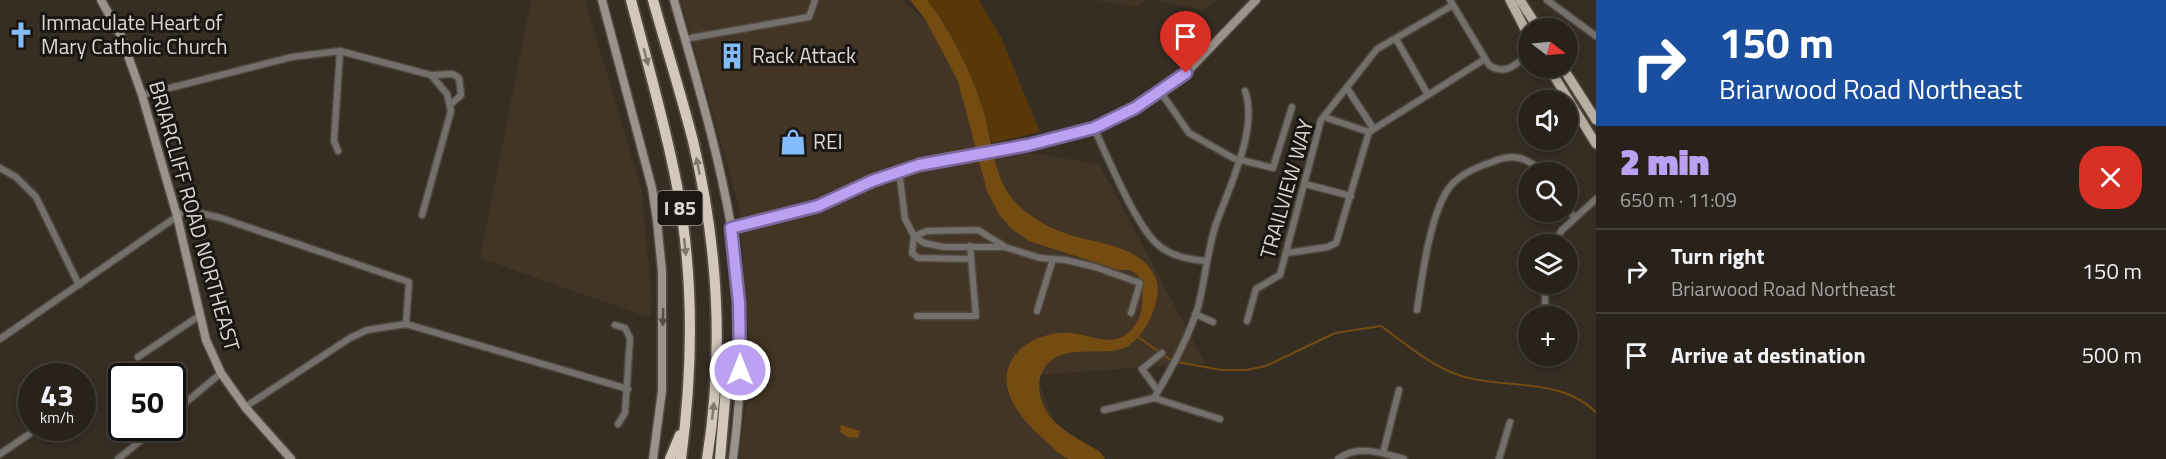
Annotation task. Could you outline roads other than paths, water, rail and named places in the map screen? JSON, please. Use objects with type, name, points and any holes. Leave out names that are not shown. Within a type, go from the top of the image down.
[{"type":"highway","name":"I 85","points":[[631,0],[662,117],[681,216],[690,314],[686,421],[681,459]]},
{"type":"highway","name":"I 85","points":[[653,0],[693,141],[713,263],[717,362],[707,459]]},
{"type":"highway","points":[[717,362],[726,388],[720,459]]},
{"type":"highway","points":[[670,459],[686,421]]},
{"type":"main road","name":"BRIARCLIFF ROAD NORTHEAST","points":[[101,0],[121,36],[142,95],[177,216],[199,316],[221,373],[245,407],[291,459]]},
{"type":"main road","points":[[602,0],[652,188],[657,222],[662,271],[663,391],[653,459]]},
{"type":"main road","points":[[674,0],[721,175],[731,228],[739,303],[740,350],[733,459]]},
{"type":"main road","points":[[731,228],[818,206],[899,171],[1028,145],[1094,128],[1135,108],[1186,73],[1256,0]]},
{"type":"main road","points":[[1510,0],[1519,18]]},
{"type":"main road","points":[[1522,1],[1532,18]]},
{"type":"main road","points":[[1555,78],[1596,144]]},
{"type":"main road","points":[[1569,78],[1596,120]]},
{"type":"street","points":[[685,39],[809,17],[815,0]]},
{"type":"street","points":[[1547,0],[1596,36]]},
{"type":"street","points":[[1452,2],[1485,59],[1498,71],[1506,71],[1518,62]]},
{"type":"street","name":"TRAILVIEW WAY","points":[[1247,321],[1256,289],[1280,275],[1324,117],[1377,50],[1452,2]]},
{"type":"street","points":[[1396,39],[1427,93]]},
{"type":"street","points":[[142,95],[292,57],[340,51],[431,75],[453,74],[459,78],[461,94],[450,105]]},
{"type":"street","points":[[338,151],[334,141],[340,51]]},
{"type":"street","points":[[1287,252],[1328,248],[1336,243],[1371,130],[1427,93],[1485,59]]},
{"type":"street","points":[[422,215],[447,126],[450,105],[447,94],[431,75]]},
{"type":"street","points":[[1347,88],[1371,130]]},
{"type":"street","points":[[1160,91],[1189,133],[1233,158],[1273,168],[1292,106]]},
{"type":"street","points":[[1154,398],[1186,338],[1195,314],[1215,228],[1240,159],[1250,104],[1245,91]]},
{"type":"street","points":[[1324,117],[1371,130]]},
{"type":"street","points":[[1094,128],[1142,224],[1156,243],[1188,260],[1207,261]]},
{"type":"street","points":[[1418,310],[1425,260],[1449,188],[1476,169],[1511,156],[1522,157],[1529,162]]},
{"type":"street","points":[[0,168],[16,177],[36,197],[79,285]]},
{"type":"street","points":[[899,171],[905,219],[914,236],[924,243],[944,247],[1005,247]]},
{"type":"street","points":[[1305,184],[1351,196]]},
{"type":"street","points":[[1578,214],[1596,199]]},
{"type":"street","points":[[0,339],[177,216],[191,211],[221,218],[409,282],[406,324]]},
{"type":"street","points":[[1560,234],[1570,222]]},
{"type":"street","points":[[914,236],[927,231],[978,230],[1005,247],[1040,258],[1095,267],[1140,283],[1131,313]]},
{"type":"street","points":[[914,236],[912,253],[918,258],[972,259]]},
{"type":"street","points":[[917,316],[976,316],[970,246]]},
{"type":"street","points":[[1037,311],[1053,259]]},
{"type":"street","points":[[1195,314],[1213,322]]},
{"type":"street","points":[[138,357],[199,316]]},
{"type":"street","points":[[245,407],[350,338],[375,328],[406,324],[628,389]]},
{"type":"street","points":[[615,325],[625,328],[630,338],[626,413],[618,424]]},
{"type":"street","points":[[1158,391],[1142,369],[1162,353]]},
{"type":"street","points":[[186,402],[221,373]]},
{"type":"street","points":[[1383,453],[1399,390]]},
{"type":"street","points":[[1104,410],[1154,398],[1220,419]]},
{"type":"street","points":[[1499,459],[1510,422]]},
{"type":"street","points":[[0,454],[19,441]]},
{"type":"street","points":[[117,459],[140,441]]},
{"type":"street","points":[[1338,459],[1356,450],[1383,453],[1404,459]]},
{"type":"waterway","points":[[1138,337],[1172,361],[1221,370],[1246,370],[1266,366],[1335,333],[1381,326],[1447,371],[1489,382],[1553,389],[1582,401],[1596,412]]},
{"type":"place","name":"Immaculate Heart of Mary Catholic Church","points":[[21,35]]},
{"type":"place","name":"Rack Attack","points":[[732,56]]},
{"type":"place","name":"REI","points":[[793,142]]}]
